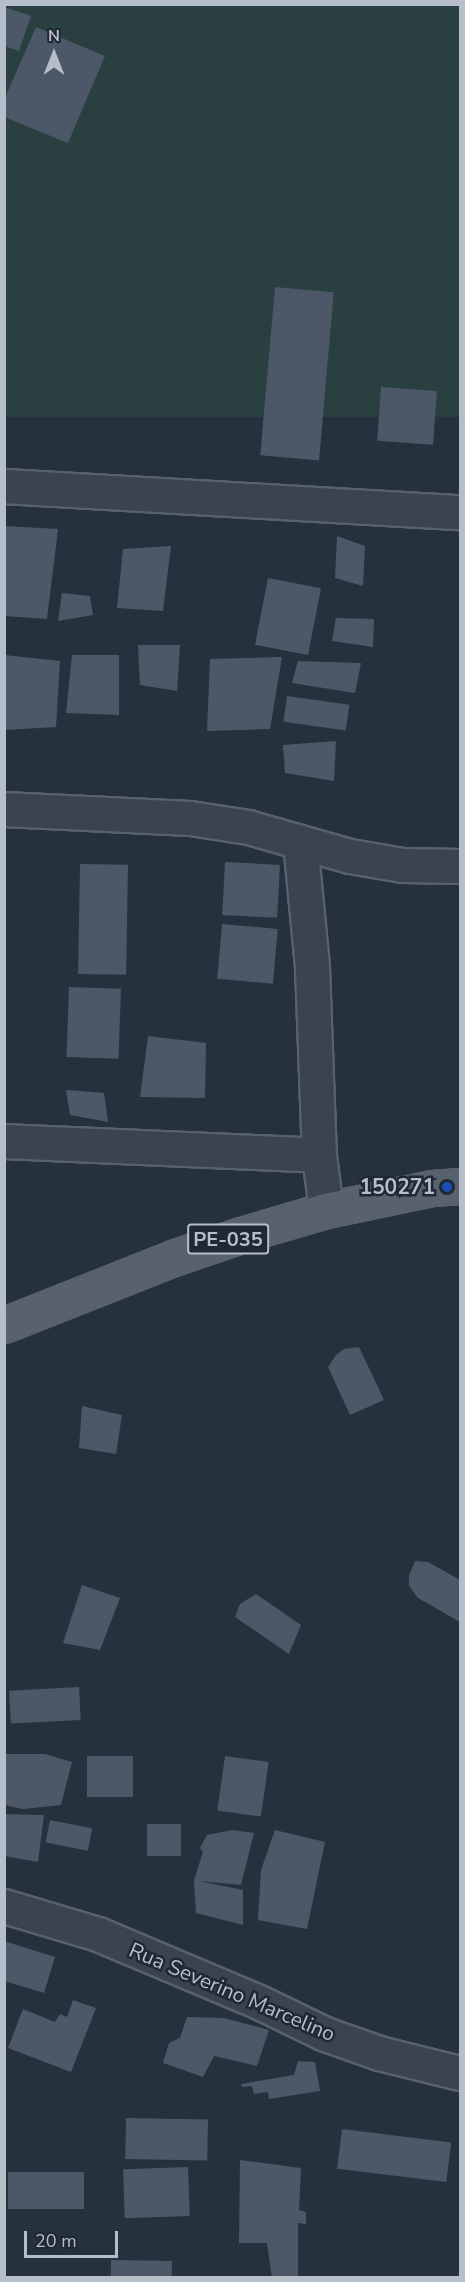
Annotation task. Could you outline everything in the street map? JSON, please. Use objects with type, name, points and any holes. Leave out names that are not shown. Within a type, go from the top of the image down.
[{"type":"main road","name":"PE-035","points":[[4,1325],[176,1257],[326,1210],[432,1188],[460,1186]]},
{"type":"street","points":[[4,486],[460,512]]},
{"type":"street","points":[[4,809],[190,818],[249,827],[350,856],[402,865],[460,866]]},
{"type":"street","points":[[300,843],[312,967],[319,1155],[326,1210]]},
{"type":"street","points":[[4,1141],[319,1155]]},
{"type":"street","name":"Rua Severino Marcelino","points":[[4,1906],[98,1934],[378,2053],[460,2073]]},
{"type":"green space","points":[[5,5],[460,5],[460,417],[5,417]]},
{"type":"building","points":[[4,7],[31,16],[19,51],[4,46]]},
{"type":"building","points":[[36,27],[105,56],[68,143],[4,117],[4,100]]},
{"type":"building","points":[[275,287],[334,292],[319,460],[260,455]]},
{"type":"building","points":[[381,387],[437,391],[433,445],[377,441]]},
{"type":"building","points":[[4,526],[58,529],[47,619],[4,616]]},
{"type":"building","points":[[337,536],[365,546],[363,586],[335,578]]},
{"type":"building","points":[[171,546],[163,611],[117,608],[123,549]]},
{"type":"building","points":[[268,578],[321,588],[308,655],[255,645]]},
{"type":"building","points":[[62,593],[90,596],[93,615],[58,621]]},
{"type":"building","points":[[336,618],[374,619],[373,647],[332,641]]},
{"type":"building","points":[[138,645],[180,645],[177,691],[140,685]]},
{"type":"building","points":[[5,655],[60,661],[56,727],[4,730]]},
{"type":"building","points":[[72,655],[119,655],[119,715],[66,713]]},
{"type":"building","points":[[282,657],[270,729],[207,731],[210,659]]},
{"type":"building","points":[[298,661],[361,663],[355,693],[292,683]]},
{"type":"building","points":[[287,696],[349,705],[346,731],[283,722]]},
{"type":"building","points":[[336,741],[334,781],[285,773],[283,745]]},
{"type":"building","points":[[225,862],[280,865],[277,918],[222,915]]},
{"type":"building","points":[[80,864],[128,865],[126,975],[78,974]]},
{"type":"building","points":[[222,924],[278,929],[273,984],[217,979]]},
{"type":"building","points":[[69,987],[121,989],[119,1059],[67,1057]]},
{"type":"building","points":[[148,1036],[206,1043],[205,1098],[140,1097]]},
{"type":"building","points":[[66,1090],[104,1093],[108,1122],[70,1115]]},
{"type":"building","points":[[359,1347],[384,1400],[350,1415],[328,1367],[336,1355],[344,1349]]},
{"type":"building","points":[[82,1406],[122,1415],[116,1454],[79,1448]]},
{"type":"building","points":[[415,1561],[428,1562],[460,1580],[460,1622],[418,1598],[409,1586],[409,1575]]},
{"type":"building","points":[[82,1585],[120,1598],[100,1650],[63,1643]]},
{"type":"building","points":[[256,1594],[301,1625],[289,1654],[235,1617],[240,1604]]},
{"type":"building","points":[[79,1687],[81,1720],[11,1724],[9,1691]]},
{"type":"building","points":[[4,1754],[45,1754],[72,1762],[61,1805],[23,1809],[4,1805]]},
{"type":"building","points":[[87,1756],[133,1756],[133,1797],[87,1797]]},
{"type":"building","points":[[225,1756],[269,1762],[261,1817],[217,1810]]},
{"type":"building","points":[[4,1814],[44,1815],[38,1862],[4,1856]]},
{"type":"building","points":[[50,1820],[92,1828],[88,1851],[46,1843]]},
{"type":"building","points":[[147,1824],[181,1824],[181,1856],[147,1856]]},
{"type":"building","points":[[232,1830],[254,1833],[241,1885],[199,1881],[243,1890],[243,1925],[196,1913],[194,1880],[203,1852],[200,1848],[207,1835]]},
{"type":"building","points":[[275,1830],[325,1842],[307,1929],[258,1920],[261,1870]]},
{"type":"building","points":[[4,1941],[55,1957],[44,1993],[4,1981]]},
{"type":"building","points":[[73,2000],[96,2008],[71,2072],[8,2048],[23,2009],[55,2022],[60,2014],[67,2017]]},
{"type":"building","points":[[187,2017],[224,2018],[269,2030],[257,2066],[214,2056],[203,2077],[163,2063],[169,2043],[180,2038]]},
{"type":"building","points":[[298,2061],[315,2062],[320,2091],[269,2099],[268,2092],[254,2094],[252,2086],[242,2087],[241,2084],[294,2075]]},
{"type":"building","points":[[126,2118],[208,2119],[207,2160],[125,2159]]},
{"type":"building","points":[[342,2129],[451,2142],[446,2182],[337,2169]]},
{"type":"building","points":[[240,2160],[301,2168],[299,2210],[306,2212],[306,2224],[298,2223],[298,2278],[272,2278],[267,2243],[239,2243]]},
{"type":"building","points":[[188,2167],[190,2216],[125,2218],[123,2169]]},
{"type":"building","points":[[8,2172],[84,2172],[84,2209],[8,2209]]},
{"type":"building","points":[[111,2260],[172,2261],[172,2278],[111,2278]]},
{"type":"place","name":"150271","points":[[447,1187]]}]
